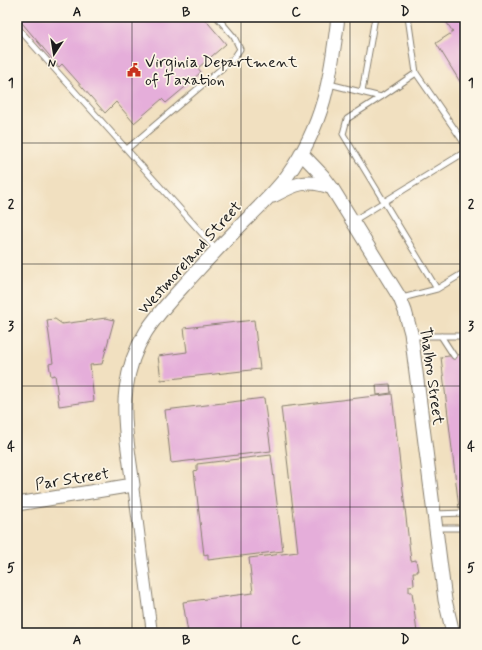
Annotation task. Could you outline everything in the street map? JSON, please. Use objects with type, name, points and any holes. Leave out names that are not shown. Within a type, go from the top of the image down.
[{"type":"street","name":"Westmoreland Street","points":[[152,633],[126,430],[125,396],[128,373],[136,350],[145,331],[163,308],[216,250],[266,200],[287,176],[301,153],[317,121],[326,94],[338,17]]},
{"type":"street","name":"Thalbro Street","points":[[301,153],[323,176],[332,188],[400,298],[405,311],[412,336],[433,514],[445,600],[453,633]]},
{"type":"street","points":[[266,200],[297,184],[318,183],[332,188]]},
{"type":"street","name":"Par Street","points":[[17,504],[133,485]]},
{"type":"lane","points":[[127,149],[234,58],[240,49],[234,37],[217,17]]},
{"type":"lane","points":[[362,92],[375,17]]},
{"type":"lane","points":[[408,17],[416,73],[465,144]]},
{"type":"lane","points":[[17,27],[216,250]]},
{"type":"lane","points":[[416,73],[347,118],[343,134],[436,289]]},
{"type":"lane","points":[[328,84],[381,97]]},
{"type":"lane","points":[[353,221],[465,152]]},
{"type":"lane","points":[[400,298],[436,289],[465,272]]},
{"type":"lane","points":[[412,336],[465,336]]},
{"type":"lane","points":[[441,336],[454,356]]},
{"type":"lane","points":[[433,514],[465,513]]},
{"type":"lane","points":[[435,528],[465,528]]},
{"type":"building","name":"Virginia Department of Taxation","points":[[17,17],[203,17],[226,44],[198,68],[201,72],[190,83],[166,103],[162,99],[134,123],[116,102],[105,113],[62,64],[59,67]]},
{"type":"building","points":[[443,17],[465,17],[465,83],[462,85],[436,43],[453,32]]},
{"type":"building","points":[[106,318],[114,320],[102,364],[90,365],[94,401],[59,406],[55,375],[51,376],[49,364],[53,363],[47,320],[55,319],[62,324]]},
{"type":"building","points":[[254,320],[260,369],[161,380],[158,356],[187,352],[184,328]]},
{"type":"building","points":[[465,354],[465,507],[459,508],[441,357]]},
{"type":"building","points":[[390,384],[391,393],[377,395],[376,385]]},
{"type":"building","points":[[392,394],[411,561],[416,560],[418,572],[413,572],[414,585],[409,586],[409,592],[412,592],[417,633],[188,633],[183,602],[253,593],[249,558],[298,552],[281,407]]},
{"type":"building","points":[[264,398],[271,451],[171,463],[165,410]]},
{"type":"building","points":[[271,455],[283,551],[208,560],[208,554],[204,555],[194,471],[197,470],[197,464]]},
{"type":"place","name":"Virginia Department of Taxation","points":[[134,70]]}]
